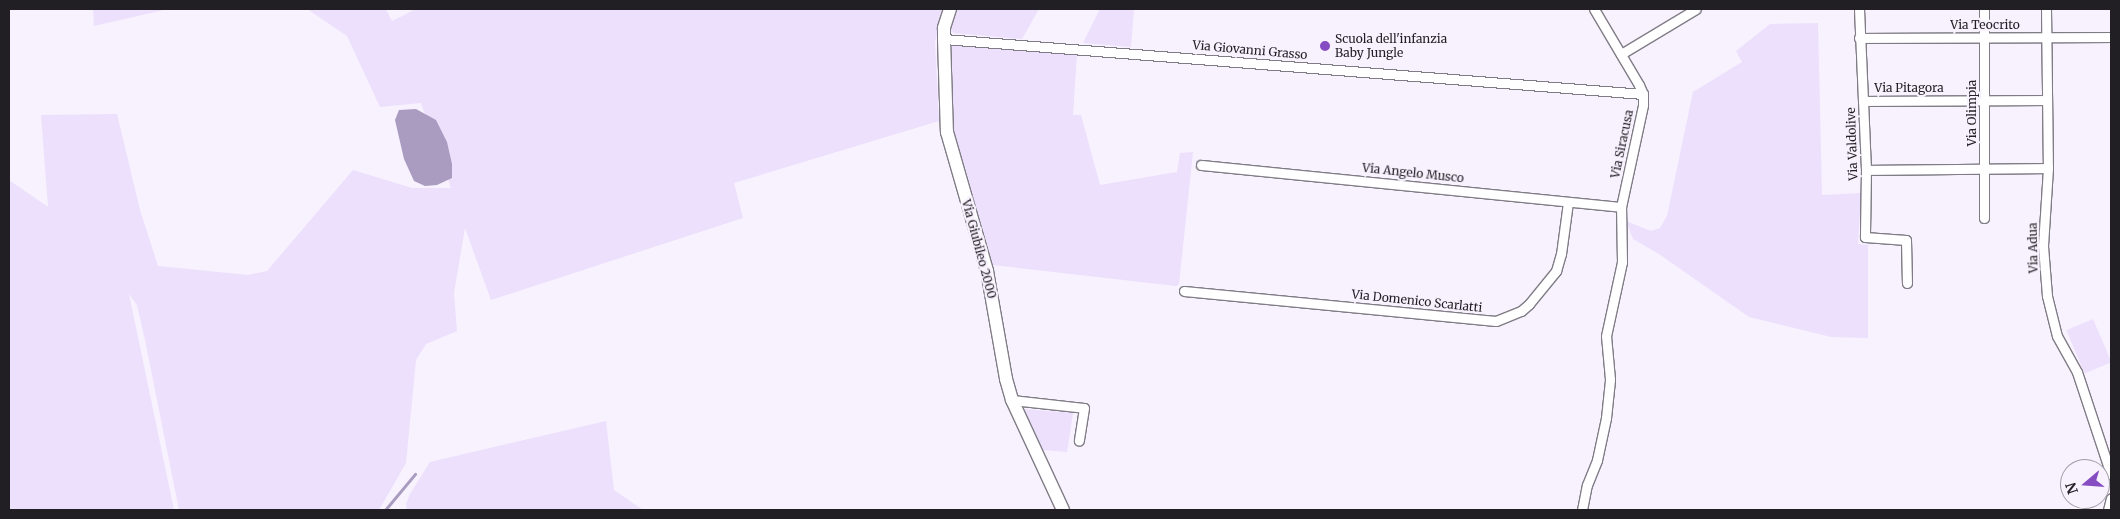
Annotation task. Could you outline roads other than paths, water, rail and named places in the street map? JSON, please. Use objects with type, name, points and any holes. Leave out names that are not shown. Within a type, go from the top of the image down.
[{"type":"street","name":"Via Giubileo 2000","points":[[950,9],[944,39],[947,132],[988,271],[1006,379],[1012,400],[1063,510]]},
{"type":"street","points":[[1594,9],[1643,94]]},
{"type":"street","points":[[1621,54],[1696,9]]},
{"type":"street","name":"Via Valdolive","points":[[1859,9],[1866,170],[1865,237],[1906,240],[1907,283]]},
{"type":"street","name":"Via Olimpia","points":[[1984,9],[1984,218]]},
{"type":"street","name":"Via Adua","points":[[2046,9],[2048,168],[2044,246],[2047,296],[2057,336],[2077,372],[2111,475]]},
{"type":"street","name":"Via Teocrito","points":[[1859,38],[2111,37]]},
{"type":"street","name":"Via Giovanni Grasso","points":[[944,39],[1643,94]]},
{"type":"street","name":"Via Siracusa","points":[[1582,510],[1587,484],[1597,460],[1606,418],[1610,379],[1606,336],[1622,262],[1622,207],[1642,114],[1643,94]]},
{"type":"street","name":"Via Pitagora","points":[[1862,101],[2046,100]]},
{"type":"street","name":"Via Angelo Musco","points":[[1201,165],[1622,207]]},
{"type":"street","points":[[1866,170],[2048,168]]},
{"type":"street","name":"Via Domenico Scarlatti","points":[[1184,291],[1496,321],[1521,311],[1556,271],[1561,254],[1568,202]]},
{"type":"street","points":[[1012,400],[1084,408],[1079,441]]},
{"type":"street","points":[[2108,510],[2111,498]]},
{"type":"waterway","points":[[385,510],[415,474]]},
{"type":"place","name":"Scuola dell'infanzia Baby Jungle","points":[[1325,46]]}]
